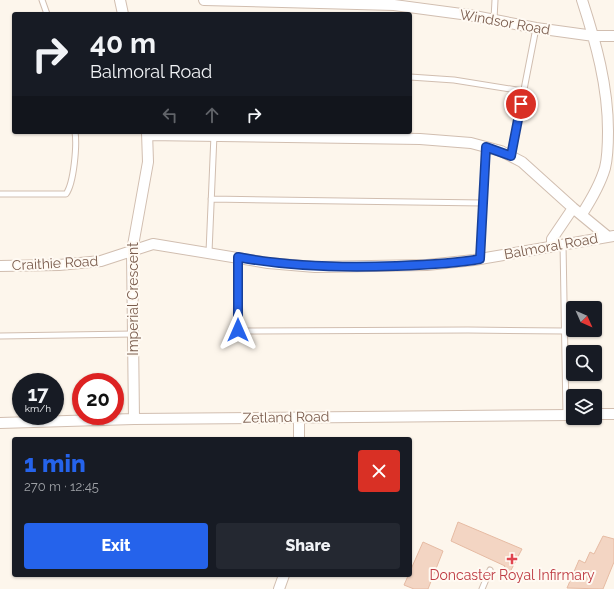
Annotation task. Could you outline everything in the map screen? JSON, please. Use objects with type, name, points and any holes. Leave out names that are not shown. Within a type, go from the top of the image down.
[{"type":"street","points":[[120,0],[123,12]]},
{"type":"street","name":"Windsor Road","points":[[204,0],[394,5],[494,19],[536,28],[594,36],[614,36]]},
{"type":"street","points":[[582,0],[594,36],[611,119],[605,167],[591,200],[582,214]]},
{"type":"street","points":[[147,134],[214,134],[420,139],[486,147],[511,156],[522,162],[572,208],[611,236]]},
{"type":"street","name":"Imperial Crescent","points":[[134,419],[132,251],[148,162],[147,134]]},
{"type":"street","points":[[552,246],[552,239],[572,208]]},
{"type":"street","name":"Balmoral Road","points":[[132,251],[153,244],[209,252],[268,263],[330,267],[427,265],[480,259],[611,236]]},
{"type":"street","name":"Craithie Road","points":[[0,266],[60,265],[101,261],[132,251]]},
{"type":"street","points":[[602,414],[614,414]]},
{"type":"street","name":"Zetland Road","points":[[0,423],[134,419],[566,415]]},
{"type":"street","points":[[299,417],[299,437]]},
{"type":"street","points":[[279,589],[283,577]]},
{"type":"lane","points":[[42,0],[46,12]]},
{"type":"lane","points":[[494,19],[495,0]]},
{"type":"lane","points":[[511,156],[536,28]]},
{"type":"lane","points":[[412,77],[454,80],[523,91]]},
{"type":"lane","points":[[0,194],[66,194],[72,180],[75,134]]},
{"type":"lane","points":[[209,252],[214,134]]},
{"type":"lane","points":[[480,259],[486,147]]},
{"type":"lane","points":[[211,199],[483,203]]},
{"type":"lane","points":[[563,244],[564,331],[567,389]]},
{"type":"lane","points":[[238,257],[239,331],[564,331]]},
{"type":"lane","points":[[0,336],[133,334]]},
{"type":"lane","points":[[482,589],[490,570]]},
{"type":"building","points":[[458,522],[522,549],[510,572],[503,569],[505,566],[451,541]]},
{"type":"building","points":[[603,536],[614,539],[614,562],[603,589],[567,588],[579,560],[585,563],[590,552],[594,554]]},
{"type":"building","points":[[423,542],[443,551],[428,589],[414,589],[404,585],[408,577],[412,577],[412,567]]},
{"type":"place","name":"Doncaster Royal Infirmary","points":[[512,559]]},
{"type":"route","points":[[238,330],[238,257],[268,263],[315,267],[427,265],[480,259],[486,147],[501,151],[511,156],[521,104]]}]
